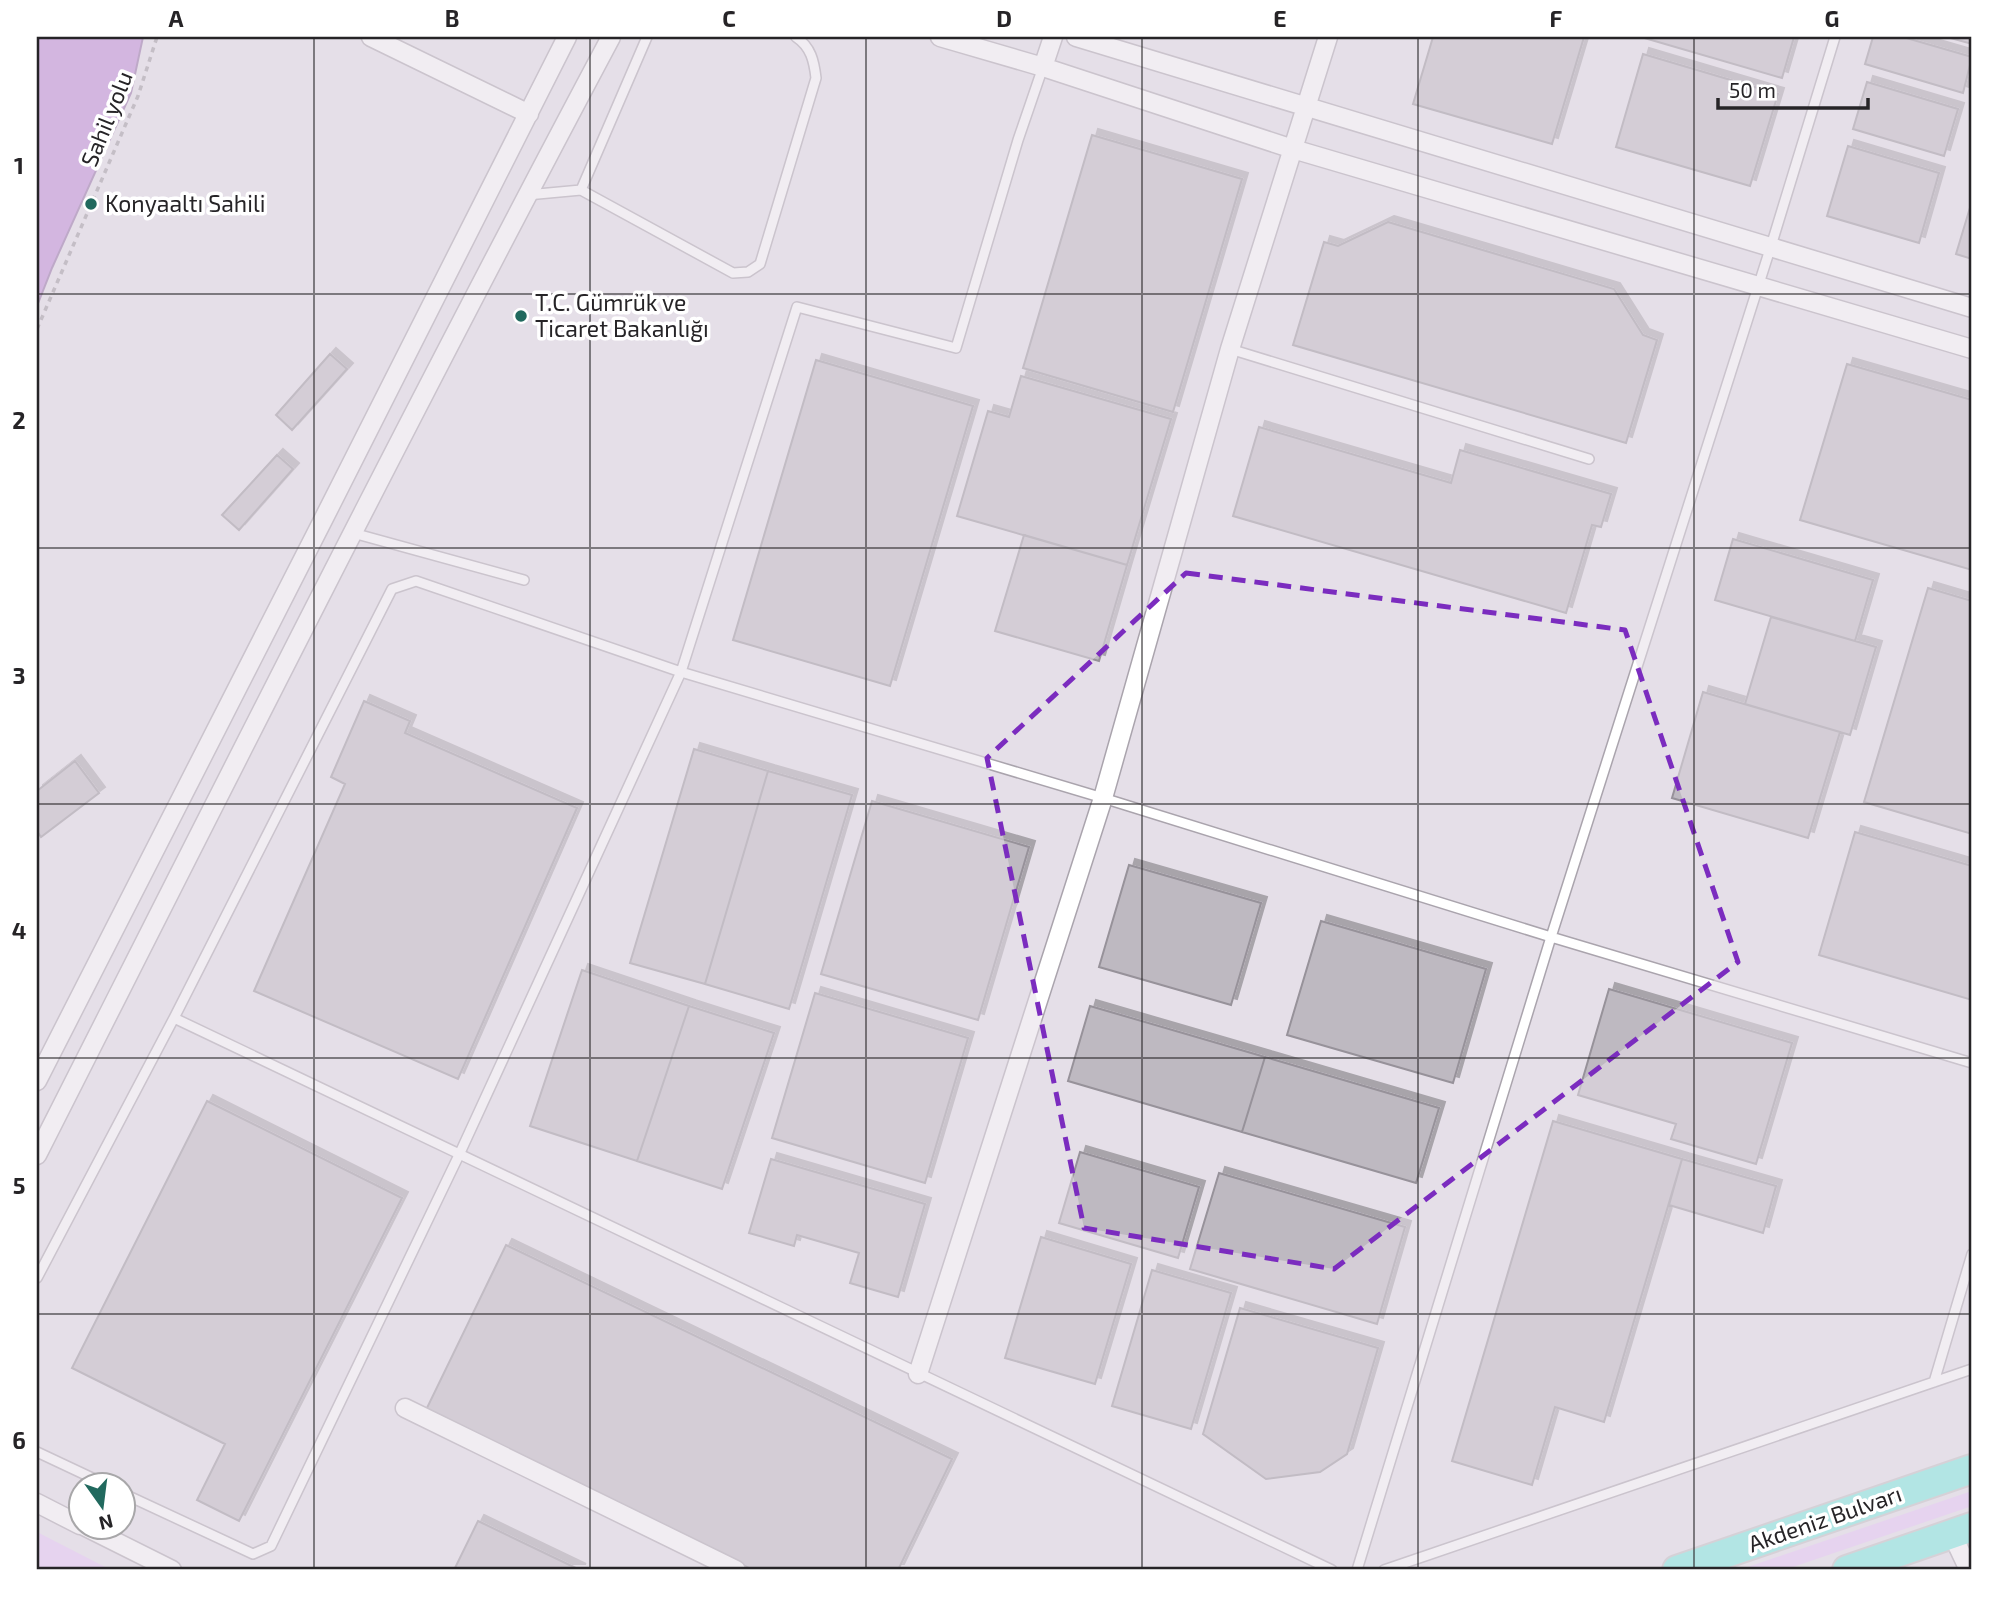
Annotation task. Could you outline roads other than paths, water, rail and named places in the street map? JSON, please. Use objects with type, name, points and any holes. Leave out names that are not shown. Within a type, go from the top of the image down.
[{"type":"main road","name":"Akdeniz Bulvarı","points":[[1677,1570],[1972,1469]]},
{"type":"main road","points":[[1847,1570],[1880,1565],[1962,1530]]},
{"type":"street","points":[[371,37],[528,114]]},
{"type":"street","points":[[37,1081],[568,37]]},
{"type":"street","points":[[37,1155],[353,533],[611,37]]},
{"type":"street","points":[[940,37],[971,41],[1293,149],[1972,349]]},
{"type":"street","points":[[1043,67],[1053,37]]},
{"type":"street","points":[[1076,37],[1972,308]]},
{"type":"street","points":[[918,1374],[1103,798],[1230,349],[1328,37]]},
{"type":"street","points":[[126,906],[156,920]]},
{"type":"street","points":[[110,938],[140,952]]},
{"type":"street","points":[[405,1408],[736,1570]]},
{"type":"street","points":[[37,1503],[66,1518]]},
{"type":"street","points":[[1962,1530],[1969,1570]]},
{"type":"street","points":[[111,1540],[172,1570]]},
{"type":"lane","points":[[581,190],[648,37]]},
{"type":"lane","points":[[527,195],[581,190],[733,272],[748,272],[760,264],[816,78],[813,56],[800,38],[796,37]]},
{"type":"lane","points":[[1357,1570],[1550,937],[1835,37]]},
{"type":"lane","points":[[136,1500],[253,1554],[271,1546],[459,1155],[681,672],[796,307],[956,348],[1018,140],[1043,67]]},
{"type":"lane","points":[[1230,349],[1589,459]]},
{"type":"lane","points":[[353,533],[524,579]]},
{"type":"lane","points":[[37,1278],[174,1018],[392,589],[416,581],[681,672],[1103,798],[1550,937],[1972,1062]]},
{"type":"lane","points":[[174,1018],[1332,1570]]},
{"type":"lane","points":[[1934,1382],[1972,1254]]},
{"type":"lane","points":[[1384,1570],[1972,1369]]},
{"type":"lane","points":[[37,1452],[74,1470]]},
{"type":"place","name":"Konyaaltı Sahili","points":[[91,204]]},
{"type":"place","name":"T.C. Gümrük ve Ticaret Bakanlığı","points":[[521,316]]}]
